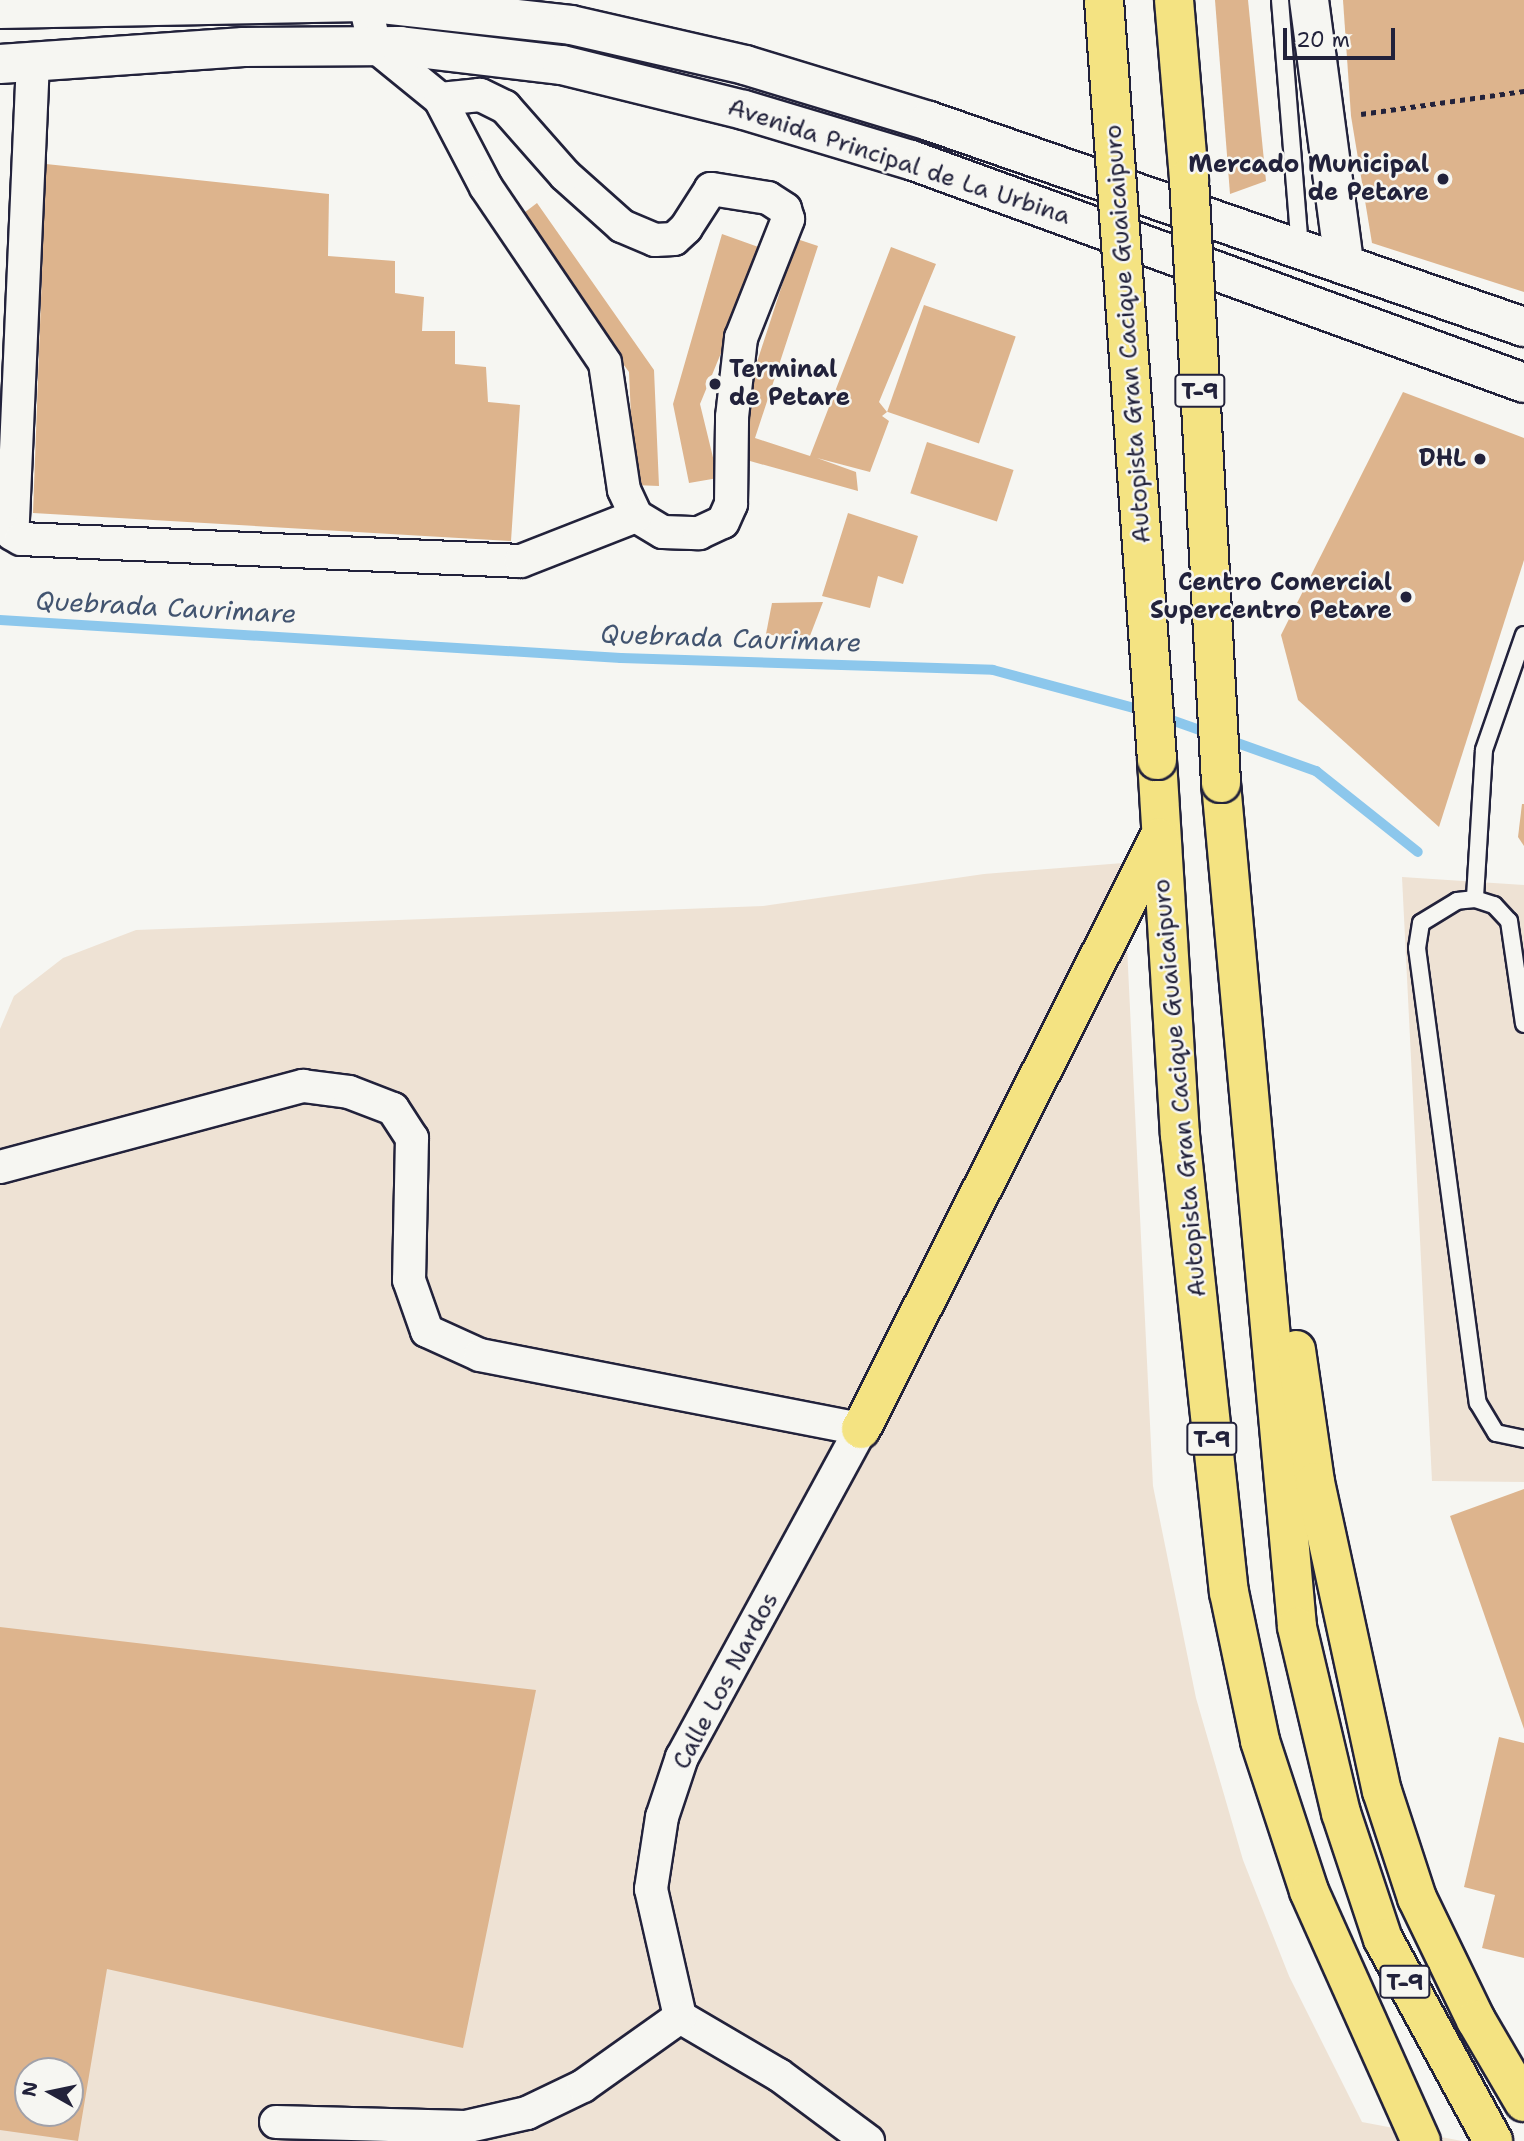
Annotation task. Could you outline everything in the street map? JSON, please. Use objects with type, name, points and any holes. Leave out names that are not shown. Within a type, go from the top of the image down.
[{"type":"highway","name":"Autopista Gran Cacique Guaicaipuro","points":[[1104,0],[1157,760],[1180,1135],[1229,1592],[1260,1741],[1309,1891],[1422,2141]]},
{"type":"highway","name":"T-9","points":[[1174,0],[1189,178],[1221,783],[1247,1041],[1297,1627],[1340,1813],[1383,1939],[1493,2141]]},
{"type":"highway","points":[[861,1429],[1160,836]]},
{"type":"highway","name":"T-9","points":[[1247,1041],[1315,1482],[1382,1791],[1417,1898],[1476,2021],[1524,2102]]},
{"type":"main road","points":[[1309,0],[1326,109],[1344,261]]},
{"type":"main road","name":"Avenida Principal de La Urbina","points":[[0,9],[364,1],[571,25],[745,65],[1344,261],[1524,327]]},
{"type":"main road","name":"Avenida Principal de La Urbina","points":[[17,62],[243,47],[375,46],[562,65],[744,110],[911,160],[1524,383]]},
{"type":"street","points":[[364,1],[375,46],[440,99],[486,187],[606,363],[624,490],[636,516],[663,533],[699,533],[723,522],[731,503],[732,417],[741,338],[788,219],[785,209],[778,201],[711,189],[686,228],[674,239],[655,240],[622,226],[565,175],[505,107],[481,95],[440,99]]},
{"type":"street","points":[[17,62],[12,534],[22,539],[521,561],[636,516]]},
{"type":"street","points":[[0,1167],[303,1086],[349,1092],[393,1110],[412,1138],[409,1279],[427,1331],[480,1355],[861,1429]]},
{"type":"street","name":"Calle Los Nardos","points":[[680,2017],[651,1889],[662,1816],[682,1756],[861,1429]]},
{"type":"street","points":[[276,2122],[465,2127],[527,2113],[583,2086],[680,2017],[779,2075],[868,2141]]},
{"type":"lane","points":[[1280,0],[1300,247]]},
{"type":"lane","points":[[1475,899],[1484,750],[1524,635]]},
{"type":"lane","points":[[1524,1024],[1509,922],[1494,905],[1475,899],[1457,901],[1421,923],[1417,948],[1478,1403],[1496,1433],[1524,1438]]},
{"type":"path","points":[[1326,109],[1351,116],[1524,91]]},
{"type":"shaded area","points":[[1123,863],[1153,1486],[1196,1698],[1243,1860],[1289,1976],[1362,2122],[1462,2141],[0,2141],[0,1029],[14,996],[63,958],[136,930],[763,906],[984,874]]},
{"type":"shaded area","points":[[1402,877],[1524,885],[1524,1482],[1432,1481]]},
{"type":"building","points":[[1215,0],[1248,0],[1266,181],[1230,194]]},
{"type":"building","name":"Mercado Municipal de Petare","points":[[1343,0],[1524,0],[1524,292],[1372,243],[1351,116]]},
{"type":"building","points":[[46,164],[329,194],[328,256],[395,261],[395,293],[424,297],[422,331],[455,331],[455,364],[486,367],[488,402],[520,405],[511,541],[33,513]]},
{"type":"building","points":[[537,203],[654,370],[659,486],[634,485],[629,372],[516,219]]},
{"type":"building","points":[[722,234],[764,249],[700,404],[718,478],[689,483],[673,404]]},
{"type":"building","points":[[797,239],[818,246],[755,438],[810,456],[891,247],[936,264],[879,402],[887,412],[882,416],[889,421],[870,472],[817,458],[856,472],[858,491],[750,461],[733,436]]},
{"type":"building","points":[[924,305],[1016,337],[979,443],[887,412]]},
{"type":"building","name":"Centro Comercial Supercentro Petare","points":[[1403,392],[1524,438],[1524,560],[1439,827],[1298,700],[1281,635]]},
{"type":"building","points":[[927,442],[1014,470],[997,521],[910,493]]},
{"type":"building","points":[[848,513],[918,536],[903,584],[878,576],[870,608],[822,596]]},
{"type":"building","points":[[823,602],[808,641],[766,634],[772,603]]},
{"type":"building","points":[[1524,804],[1524,846],[1518,837]]},
{"type":"building","points":[[1524,1489],[1524,1729],[1450,1516]]},
{"type":"building","points":[[0,1627],[536,1690],[463,2048],[107,1969],[84,2105],[84,2057],[14,2057],[14,2127],[80,2127],[78,2141],[0,2130]]},
{"type":"building","points":[[1499,1737],[1524,1743],[1524,1958],[1482,1948],[1495,1895],[1464,1887]]},
{"type":"waterway","name":"Quebrada Caurimare","points":[[0,620],[621,658],[993,670],[1145,711]]},
{"type":"waterway","name":"Quebrada Caurimare","points":[[1160,716],[1211,734]]},
{"type":"waterway","name":"Quebrada Caurimare","points":[[1226,739],[1316,771],[1418,852]]},
{"type":"place","name":"Mercado Municipal de Petare","points":[[1443,179]]},
{"type":"place","name":"Terminal de Petare","points":[[715,384]]},
{"type":"place","name":"DHL","points":[[1480,459]]},
{"type":"place","name":"Centro Comercial Supercentro Petare","points":[[1406,597]]}]
